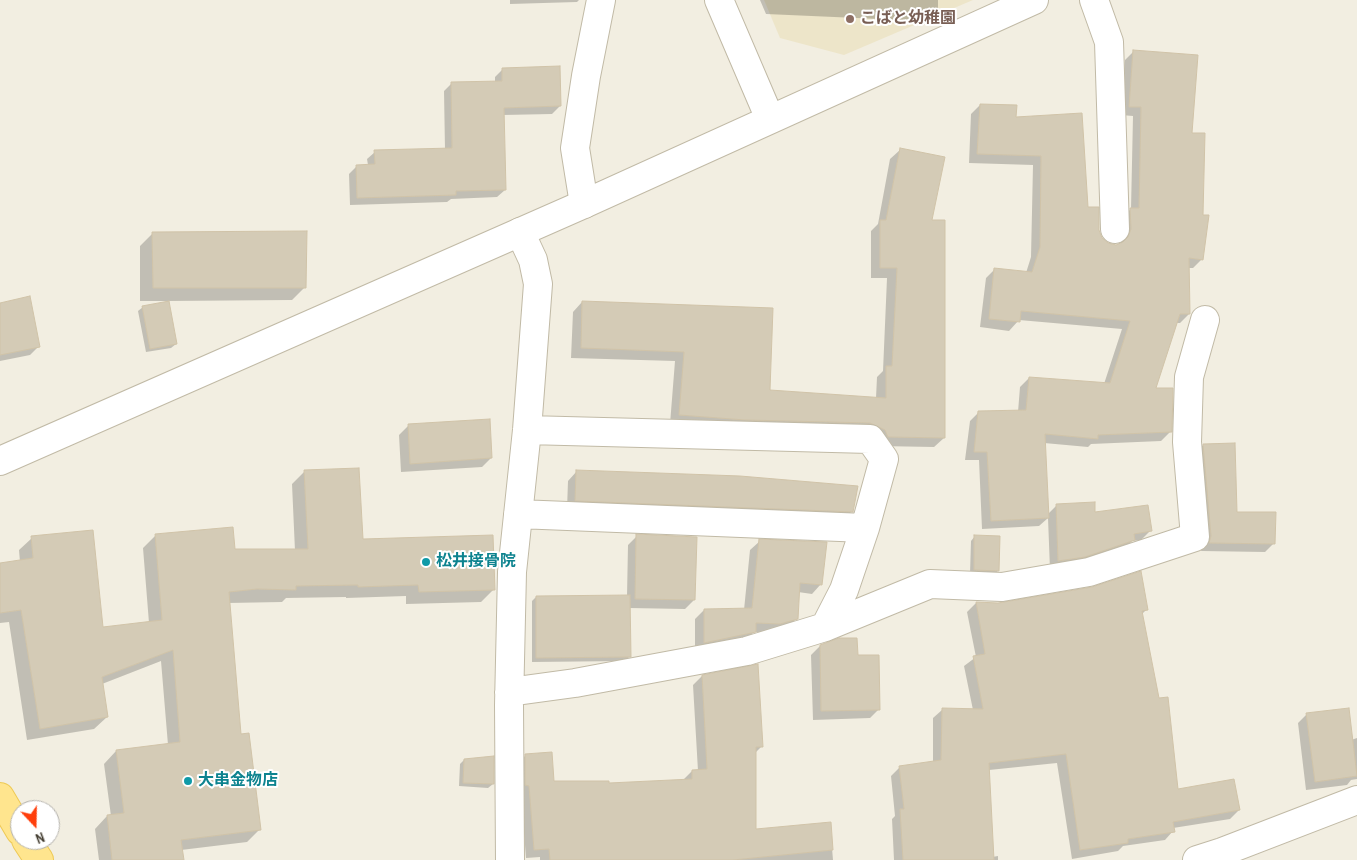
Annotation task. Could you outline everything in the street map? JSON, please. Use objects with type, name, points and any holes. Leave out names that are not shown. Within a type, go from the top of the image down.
[{"type":"main road","points":[[0,797],[10,814]]},
{"type":"street","points":[[584,204],[575,148],[586,76],[602,0]]},
{"type":"street","points":[[718,0],[770,119]]},
{"type":"street","points":[[0,461],[584,204],[1034,0]]},
{"type":"street","points":[[1094,0],[1109,42],[1115,229]]},
{"type":"street","points":[[510,860],[509,692],[512,572],[527,430],[538,284],[533,260],[520,232]]},
{"type":"street","points":[[509,692],[575,683],[747,651],[825,627],[930,584],[1002,586],[1089,572],[1195,537],[1187,442],[1189,377],[1204,320]]},
{"type":"street","points":[[527,430],[870,439],[884,459],[865,528],[844,590],[825,627]]},
{"type":"street","points":[[518,514],[865,528]]},
{"type":"street","points":[[1214,857],[1357,800]]},
{"type":"shaded area","name":"こばと幼稚園","points":[[764,0],[973,0],[844,55],[780,38]]},
{"type":"building","points":[[1133,50],[1198,55],[1192,133],[1205,133],[1203,215],[1209,215],[1203,260],[1189,258],[1190,314],[1180,314],[1156,388],[1173,388],[1172,432],[1098,435],[1098,439],[1045,434],[1049,518],[991,521],[987,452],[974,452],[978,411],[1026,410],[1029,377],[1110,383],[1130,321],[1021,311],[1020,322],[989,319],[994,268],[1032,272],[1040,247],[1041,156],[977,154],[980,104],[1017,105],[1016,117],[1082,113],[1088,207],[1099,207],[1099,230],[1102,238],[1108,243],[1116,245],[1128,237],[1131,229],[1130,208],[1139,208],[1141,107],[1129,107]]},
{"type":"building","points":[[560,66],[561,106],[504,108],[506,190],[456,191],[456,195],[357,198],[356,165],[375,164],[374,150],[452,148],[451,82],[502,81],[502,68]]},
{"type":"building","points":[[900,148],[945,157],[932,220],[945,220],[945,438],[888,437],[885,430],[870,423],[745,420],[679,415],[684,352],[581,348],[582,301],[773,308],[770,390],[886,398],[886,366],[892,366],[897,268],[880,268],[880,220],[886,220]]},
{"type":"building","points":[[307,231],[306,288],[153,288],[152,232]]},
{"type":"building","points":[[30,296],[40,347],[0,355],[0,303]]},
{"type":"building","points":[[169,301],[177,344],[150,349],[142,306]]},
{"type":"building","points":[[490,419],[492,458],[410,464],[408,424]]},
{"type":"building","points":[[1235,443],[1237,512],[1276,512],[1275,544],[1209,543],[1211,536],[1203,444]]},
{"type":"building","points":[[359,468],[363,539],[493,535],[495,590],[419,592],[418,585],[358,587],[358,585],[296,586],[296,590],[257,589],[229,592],[241,734],[249,733],[261,830],[181,840],[184,860],[112,860],[107,815],[124,813],[116,750],[180,742],[173,650],[102,677],[108,717],[40,729],[21,610],[0,613],[0,563],[33,558],[31,536],[93,530],[103,627],[162,620],[155,534],[233,527],[235,549],[308,549],[304,470]]},
{"type":"building","points":[[576,470],[740,476],[858,486],[853,512],[575,501]]},
{"type":"building","points":[[1095,502],[1095,512],[1148,505],[1152,531],[1134,534],[1135,540],[1085,557],[1058,561],[1056,504]]},
{"type":"building","points":[[636,534],[697,537],[695,600],[635,599]]},
{"type":"building","points":[[974,535],[1000,536],[999,571],[974,570]]},
{"type":"building","points":[[759,539],[827,542],[822,585],[800,583],[798,619],[780,624],[756,623],[756,632],[704,643],[704,609],[752,608]]},
{"type":"building","points":[[1141,571],[1148,610],[1142,611],[1159,698],[1168,697],[1178,789],[1234,779],[1240,810],[1173,822],[1175,832],[1128,839],[1128,843],[1080,850],[1066,754],[989,763],[994,860],[903,860],[900,809],[904,809],[899,766],[941,760],[942,708],[983,709],[973,656],[985,654],[976,602],[998,603],[1092,587]]},
{"type":"building","points":[[630,595],[631,657],[536,658],[536,596]]},
{"type":"building","points":[[839,638],[857,638],[858,655],[879,655],[880,710],[821,711],[820,645]]},
{"type":"building","points":[[758,664],[763,747],[756,747],[756,829],[831,822],[833,850],[733,860],[550,860],[549,849],[534,850],[529,786],[525,785],[525,754],[552,752],[554,781],[609,781],[609,783],[692,779],[692,770],[707,769],[702,675]]},
{"type":"building","points":[[1349,708],[1357,776],[1315,782],[1306,713]]},
{"type":"building","points":[[494,756],[494,784],[463,783],[464,759]]},
{"type":"place","name":"こばと幼稚園","points":[[850,19]]},
{"type":"place","name":"松井接骨院","points":[[426,562]]},
{"type":"place","name":"大串金物店","points":[[188,781]]}]
